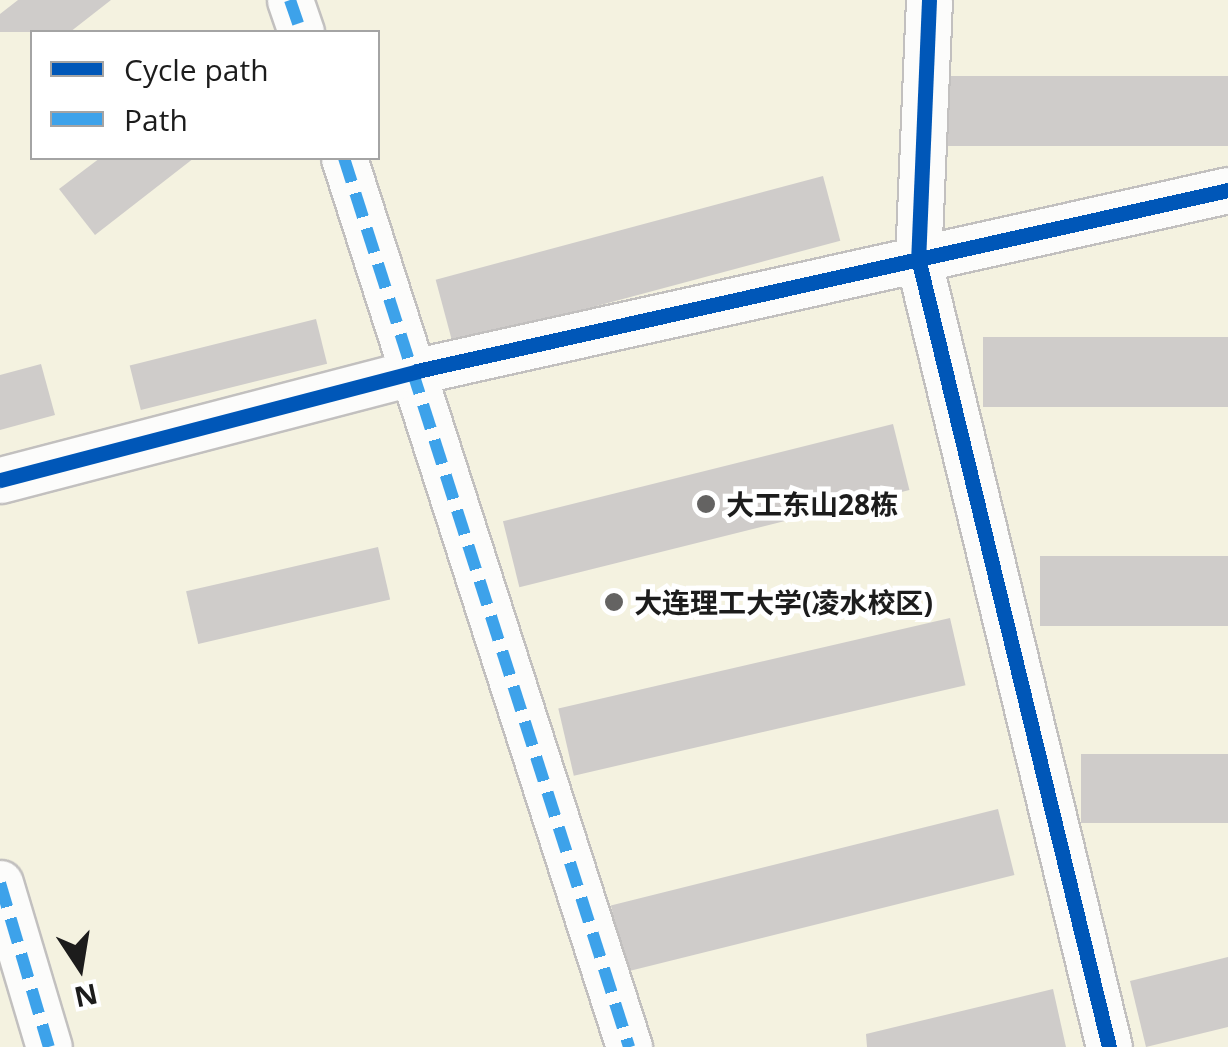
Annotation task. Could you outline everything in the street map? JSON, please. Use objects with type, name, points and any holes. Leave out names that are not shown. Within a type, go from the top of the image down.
[{"type":"street","points":[[290,0],[301,30]]},
{"type":"street","points":[[930,0],[918,258],[1109,1047]]},
{"type":"street","points":[[345,160],[417,371],[629,1047]]},
{"type":"street","points":[[0,480],[417,371],[1228,190]]},
{"type":"street","points":[[0,883],[49,1047]]},
{"type":"shaded area","name":"大连理工大学(凌水校区)","points":[[0,0],[1228,0],[1228,1047],[0,1047]]},
{"type":"building","points":[[18,0],[111,0],[73,30],[0,32],[0,14]]},
{"type":"building","points":[[941,76],[1228,76],[1228,146],[941,146]]},
{"type":"building","points":[[97,160],[191,160],[95,235],[59,189]]},
{"type":"building","points":[[823,176],[840,241],[453,345],[436,280]]},
{"type":"building","points":[[316,319],[327,364],[141,410],[130,365]]},
{"type":"building","points":[[983,337],[1228,337],[1228,407],[983,407]]},
{"type":"building","points":[[41,364],[55,415],[0,430],[0,375]]},
{"type":"building","name":"大工东山28栋","points":[[893,424],[909,490],[519,587],[503,521]]},
{"type":"building","points":[[378,547],[390,600],[198,644],[186,591]]},
{"type":"building","points":[[1040,556],[1228,556],[1228,626],[1040,626]]},
{"type":"building","points":[[950,618],[966,685],[574,776],[558,708]]},
{"type":"building","points":[[1081,754],[1228,754],[1228,823],[1081,823]]},
{"type":"building","points":[[998,809],[1014,875],[627,972],[611,906]]},
{"type":"building","points":[[1228,957],[1228,1027],[1146,1047],[1130,981]]},
{"type":"building","points":[[1053,989],[1066,1047],[867,1047],[866,1034]]},
{"type":"marked path","points":[[290,0],[300,30]]},
{"type":"marked path","points":[[345,160],[629,1047]]},
{"type":"marked path","points":[[0,883],[49,1047]]},
{"type":"cycle path","points":[[929,0],[918,258],[1109,1047]]},
{"type":"cycle path","points":[[0,480],[417,371],[1228,190]]},
{"type":"place","name":"大工东山28栋","points":[[706,504]]},
{"type":"place","name":"大连理工大学(凌水校区)","points":[[614,602]]}]
